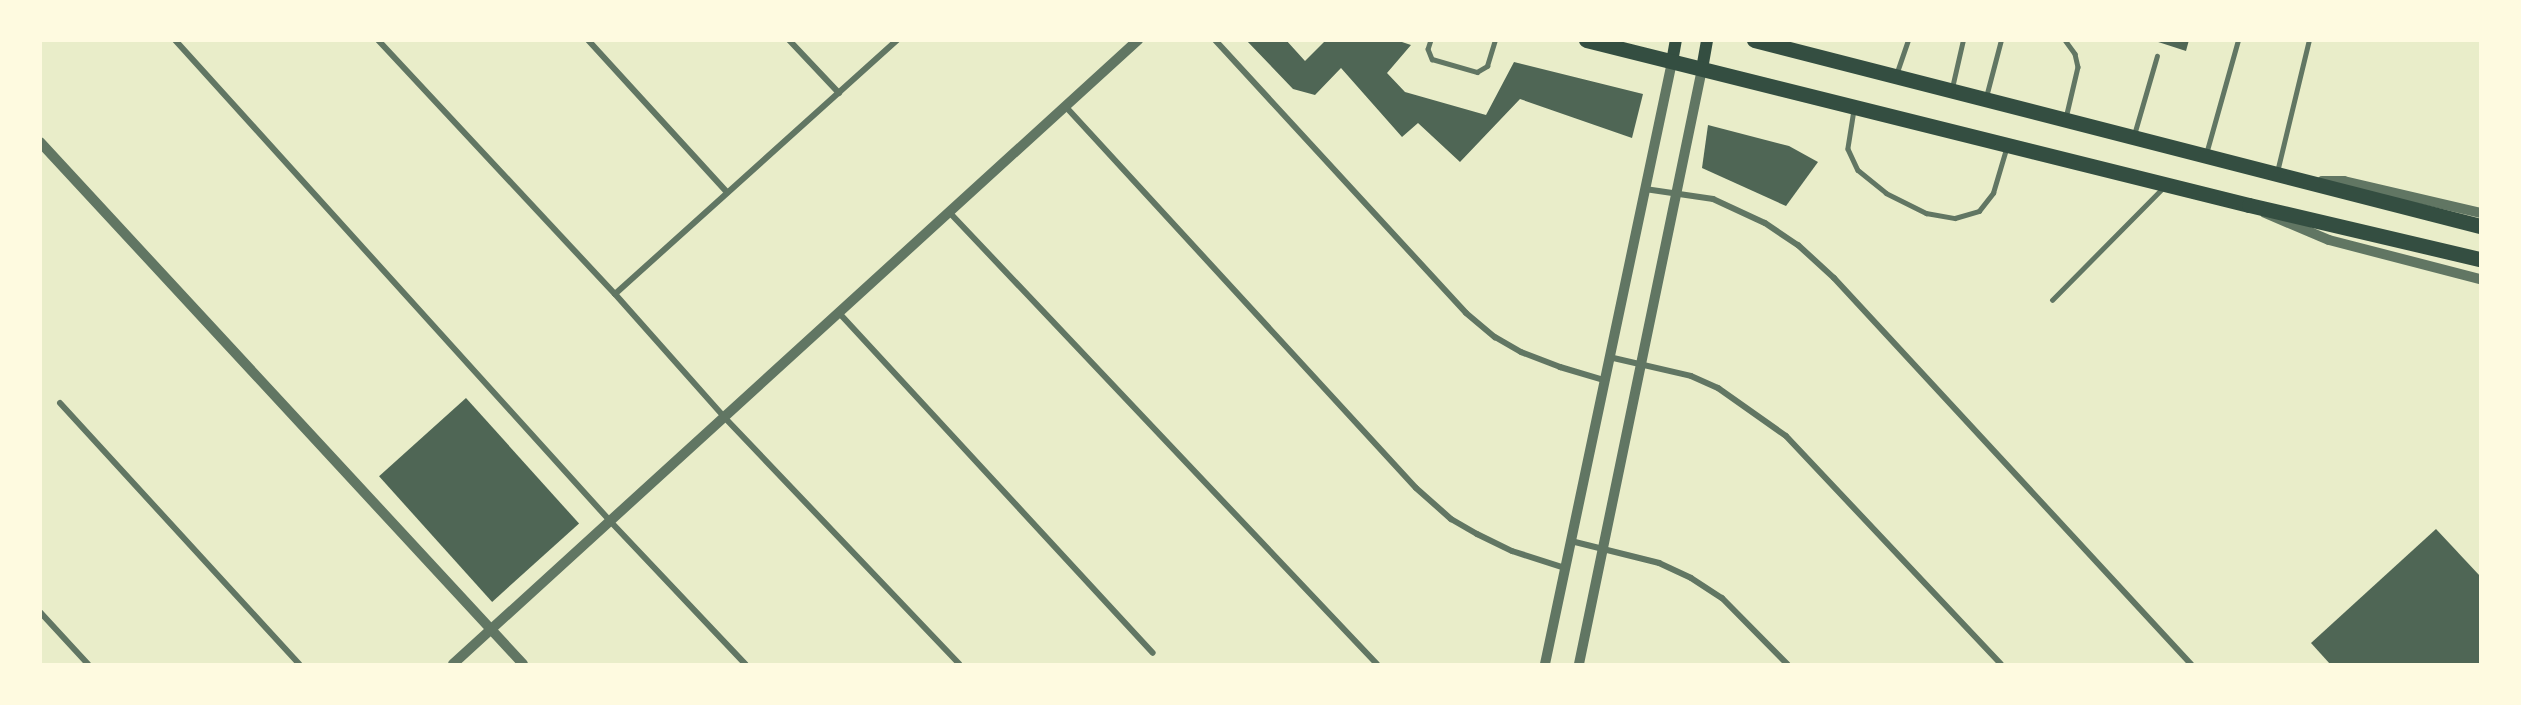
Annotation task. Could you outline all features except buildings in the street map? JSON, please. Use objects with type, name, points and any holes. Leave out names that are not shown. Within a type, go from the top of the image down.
[{"type":"main road","points":[[1586,40],[2249,205],[2481,259]]},
{"type":"main road","points":[[1672,62],[1676,40]]},
{"type":"main road","points":[[1702,69],[1707,40]]},
{"type":"main road","points":[[1764,41],[1985,100],[2481,226]]},
{"type":"street","points":[[175,40],[610,521],[745,664]]},
{"type":"street","points":[[378,40],[615,294],[726,419],[959,664]]},
{"type":"street","points":[[588,40],[727,192]]},
{"type":"street","points":[[789,40],[839,93]]},
{"type":"street","points":[[615,294],[897,40]]},
{"type":"street","points":[[453,664],[726,419],[1138,40]]},
{"type":"street","points":[[1215,40],[1466,313],[1496,337],[1521,352],[1604,380]]},
{"type":"street","points":[[1545,664],[1672,62]]},
{"type":"street","points":[[1579,664],[1605,549],[1702,69]]},
{"type":"street","points":[[1066,106],[1416,488],[1451,519],[1477,534],[1512,550],[1565,568]]},
{"type":"street","points":[[40,142],[523,664]]},
{"type":"street","points":[[2302,181],[2344,181],[2481,213]]},
{"type":"street","points":[[1645,189],[1713,199],[1765,223],[1798,245],[1834,278],[2191,664]]},
{"type":"street","points":[[2249,205],[2286,224],[2329,240],[2481,279]]},
{"type":"street","points":[[950,213],[1377,664]]},
{"type":"street","points":[[840,314],[1153,653]]},
{"type":"street","points":[[1609,357],[1691,376],[1718,388],[1786,436],[2001,664]]},
{"type":"street","points":[[60,403],[299,664]]},
{"type":"street","points":[[1570,541],[1659,563],[1699,583],[1722,598],[1787,664]]},
{"type":"street","points":[[40,612],[88,664]]},
{"type":"lane","points":[[1431,40],[1428,49],[1432,58],[1478,72],[1487,66],[1496,40]]},
{"type":"lane","points":[[1896,75],[1908,40]]},
{"type":"lane","points":[[1952,91],[1963,40]]},
{"type":"lane","points":[[1985,100],[2001,40]]},
{"type":"lane","points":[[2065,40],[2075,54],[2078,67],[2065,120]]},
{"type":"lane","points":[[2206,157],[2238,40]]},
{"type":"lane","points":[[2276,175],[2309,40]]},
{"type":"lane","points":[[2134,138],[2157,56]]},
{"type":"lane","points":[[1855,107],[1848,149],[1858,170],[1886,193],[1926,213],[1954,218],[1979,211],[1993,193],[2007,145]]},
{"type":"lane","points":[[2052,300],[2167,184]]}]
